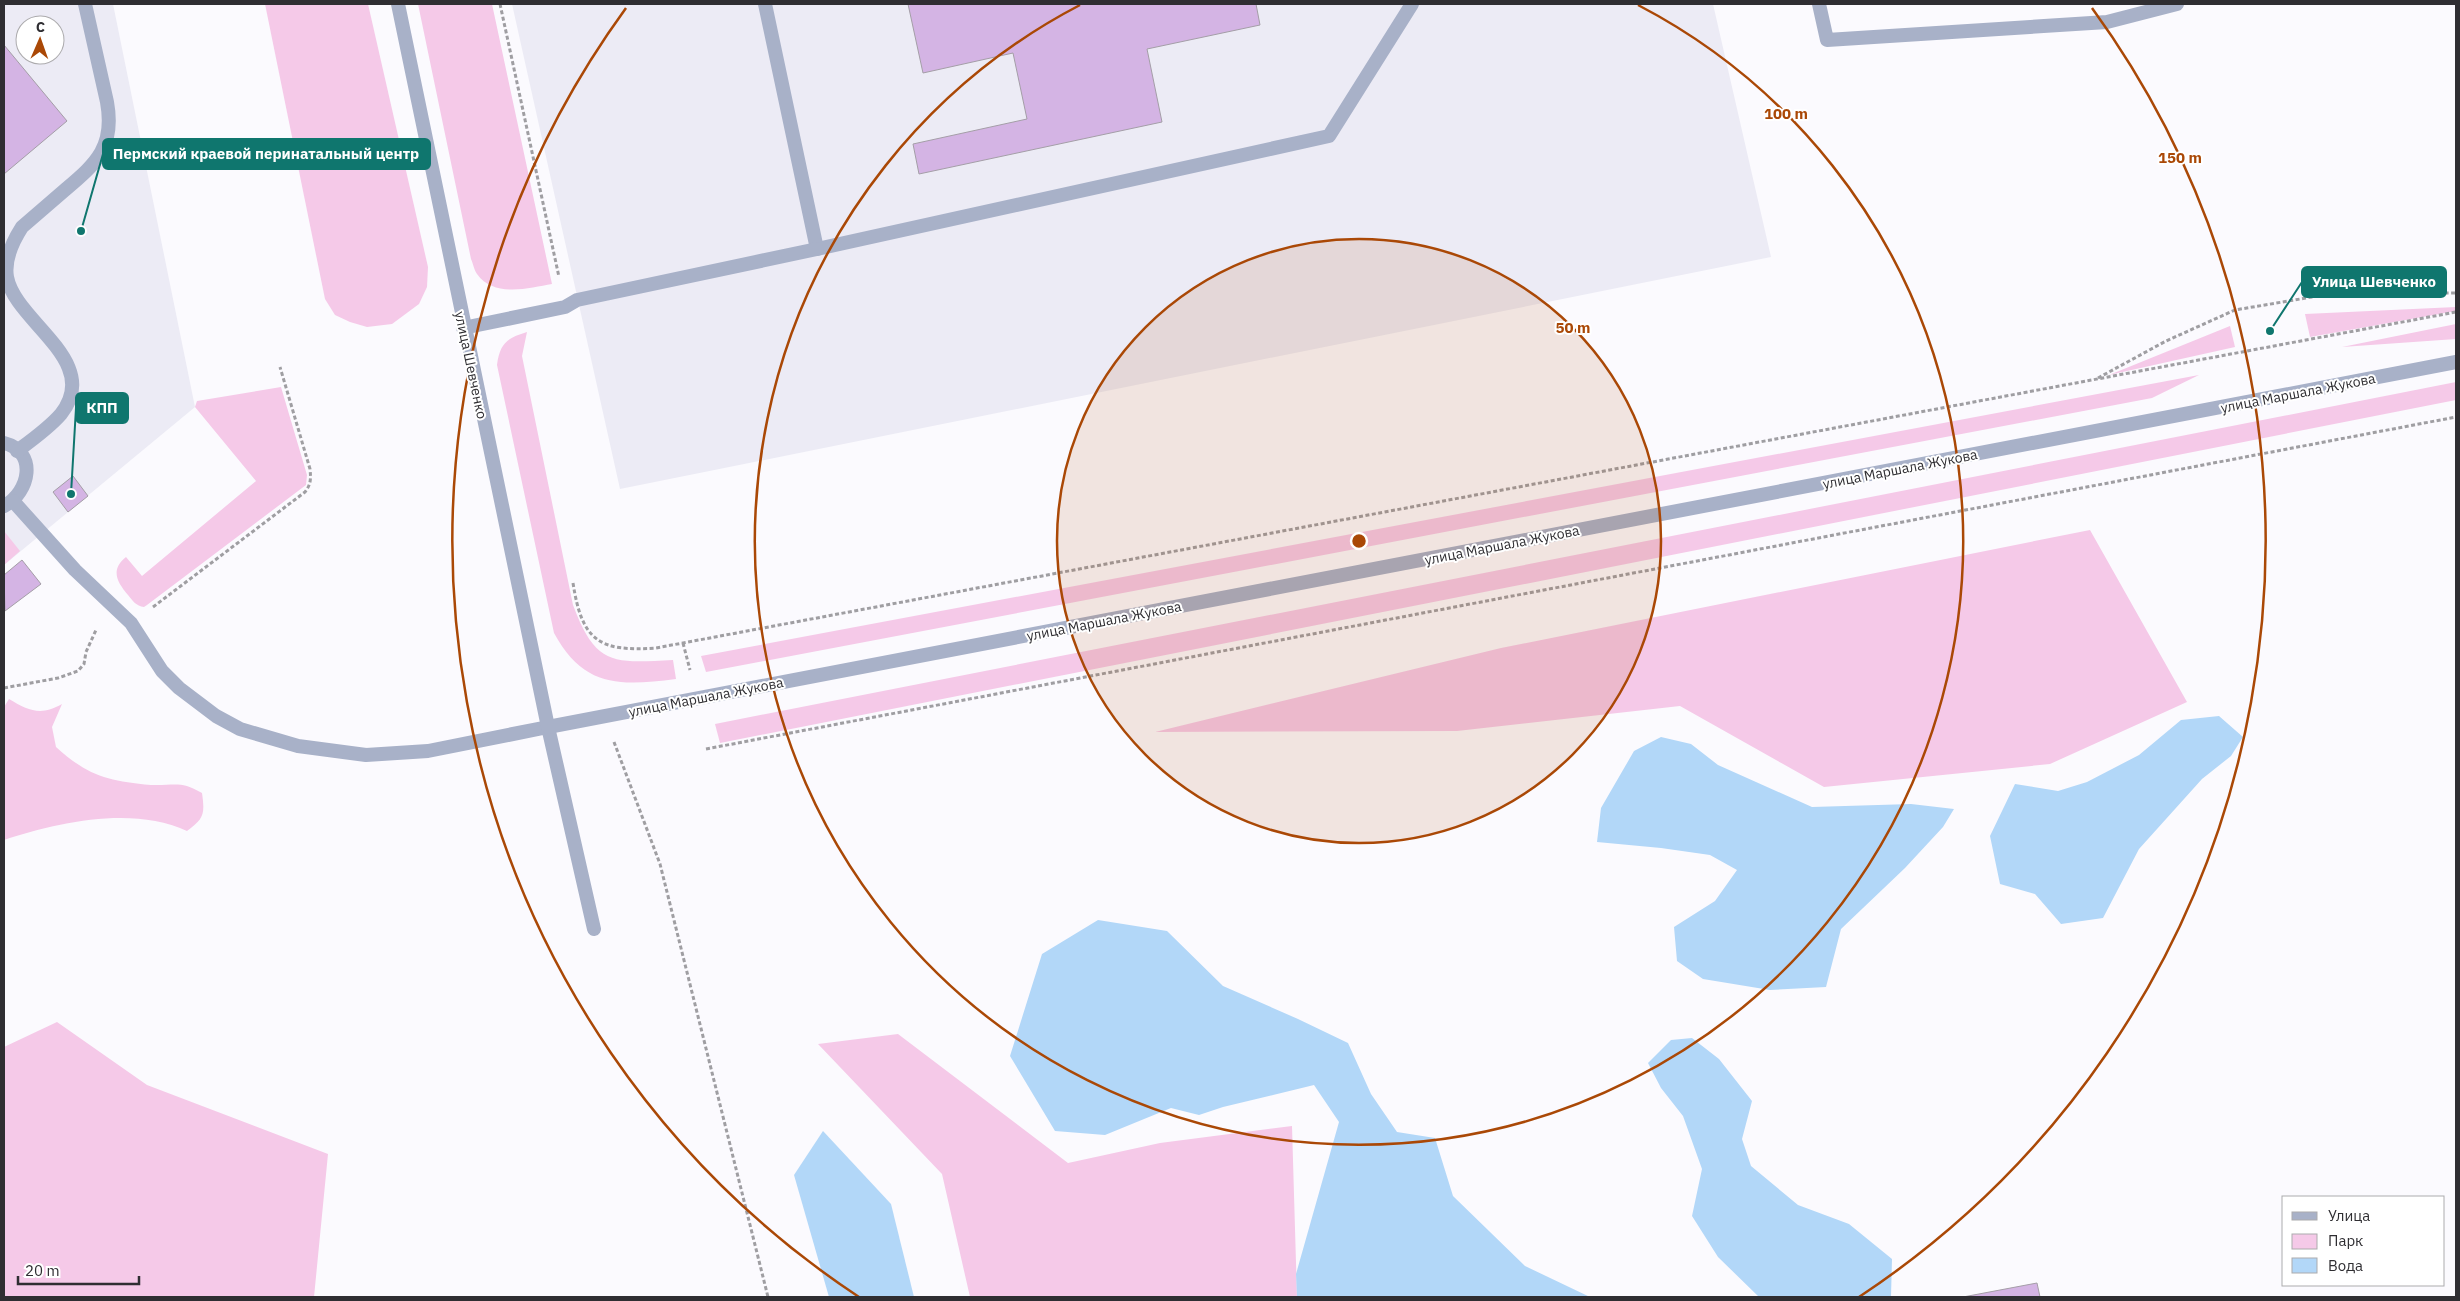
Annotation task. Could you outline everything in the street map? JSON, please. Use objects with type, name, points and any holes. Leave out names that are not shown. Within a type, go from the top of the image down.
[{"type":"street","points":[[18,451],[61,414],[68,401],[71,388],[67,360],[13,293],[6,276],[8,257],[13,240],[22,227],[93,166],[103,150],[108,134],[110,118],[85,4]]},
{"type":"street","name":"улица Шевченко","points":[[398,4],[463,328],[548,727],[594,929]]},
{"type":"street","points":[[765,4],[817,249]]},
{"type":"street","points":[[463,328],[565,307],[577,300],[1329,136],[1412,4]]},
{"type":"street","points":[[1819,4],[1827,40],[2107,22],[2177,4]]},
{"type":"street","name":"улица Маршала Жукова","points":[[8,503],[131,623],[162,671],[193,701],[216,716],[240,729],[298,746],[366,755],[397,754],[428,751],[2456,362]]},
{"type":"street","points":[[4,443],[18,451],[24,460],[27,472],[26,483],[8,503]]},
{"type":"path","points":[[500,4],[565,307]]},
{"type":"path","points":[[2095,380],[2166,341],[2235,310],[2330,294],[2456,293]]},
{"type":"path","points":[[573,583],[581,614],[594,639],[607,646],[630,650],[683,643],[2456,312]]},
{"type":"path","points":[[131,623],[305,492],[309,487],[311,479],[310,469],[280,367]]},
{"type":"path","points":[[706,749],[2456,417]]},
{"type":"path","points":[[4,688],[58,678],[78,671],[84,664],[86,652],[96,629]]},
{"type":"path","points":[[683,643],[690,670]]},
{"type":"path","points":[[604,716],[660,864],[768,1297]]},
{"type":"shaded area","points":[[4,4],[113,4],[195,407],[4,565]]},
{"type":"shaded area","points":[[512,4],[1713,4],[1771,257],[620,489]]},
{"type":"green space","points":[[265,4],[368,4],[428,267],[427,287],[419,304],[392,324],[367,327],[350,322],[335,315],[325,299]]},
{"type":"green space","points":[[418,4],[492,4],[552,284],[523,289],[502,289],[484,281],[475,271]]},
{"type":"green space","points":[[2456,307],[2456,311],[2310,337],[2305,314]]},
{"type":"green space","points":[[2456,324],[2456,339],[2342,347]]},
{"type":"green space","points":[[2230,326],[2235,347],[2109,375]]},
{"type":"green space","points":[[527,332],[522,356],[573,605],[581,625],[599,650],[609,656],[621,660],[635,661],[673,660],[676,679],[621,682],[591,674],[566,651],[554,633],[497,365],[500,351],[506,342]]},
{"type":"green space","points":[[2199,375],[2152,398],[706,672],[701,656]]},
{"type":"green space","points":[[2456,382],[2456,400],[720,743],[715,724]]},
{"type":"green space","points":[[281,387],[307,475],[306,485],[147,605],[144,607],[137,604],[118,581],[117,571],[121,562],[126,557],[142,576],[256,481],[195,407],[197,401]]},
{"type":"green space","points":[[2090,530],[2187,702],[2050,764],[1824,787],[1680,706],[1457,731],[1155,732],[1501,648]]},
{"type":"green space","points":[[4,531],[20,551],[4,565]]},
{"type":"green space","points":[[9,699],[23,707],[41,711],[55,708],[62,704],[52,727],[56,747],[68,757],[89,771],[110,779],[151,785],[177,784],[188,786],[202,793],[203,811],[200,819],[187,831],[166,823],[143,819],[96,819],[48,827],[4,840],[4,707]]},
{"type":"green space","points":[[57,1022],[147,1085],[328,1154],[314,1297],[4,1297],[4,1047]]},
{"type":"green space","points":[[898,1034],[1068,1163],[1160,1143],[1292,1126],[1297,1297],[970,1297],[942,1174],[818,1044]]},
{"type":"water","points":[[2219,716],[2243,737],[2231,756],[2202,779],[2139,849],[2103,918],[2061,924],[2035,894],[2000,884],[1990,836],[2015,784],[2058,791],[2087,782],[2139,755],[2181,720]]},
{"type":"water","points":[[1661,737],[1691,744],[1718,765],[1812,807],[1911,804],[1954,809],[1943,827],[1905,868],[1841,929],[1826,987],[1770,990],[1703,979],[1677,961],[1674,927],[1715,901],[1737,870],[1710,855],[1597,842],[1601,808],[1634,751]]},
{"type":"water","points":[[1098,920],[1167,931],[1223,986],[1348,1043],[1371,1094],[1397,1132],[1435,1138],[1453,1196],[1525,1266],[1590,1297],[1297,1297],[1296,1274],[1339,1122],[1314,1085],[1223,1107],[1199,1115],[1171,1108],[1105,1135],[1055,1131],[1010,1056],[1042,954]]},
{"type":"water","points":[[1692,1038],[1719,1059],[1752,1101],[1742,1139],[1751,1166],[1798,1205],[1849,1224],[1892,1259],[1891,1297],[1759,1297],[1718,1257],[1692,1216],[1702,1169],[1683,1116],[1661,1088],[1648,1063],[1671,1040]]},
{"type":"water","points":[[823,1131],[891,1204],[914,1297],[829,1297],[794,1175]]},
{"type":"building","points":[[908,4],[1256,4],[1260,25],[1147,49],[1162,122],[919,174],[913,144],[1027,119],[1013,53],[923,73]]},
{"type":"building","points":[[4,45],[15,58],[15,65],[21,65],[67,121],[4,174]]},
{"type":"building","points":[[73,476],[88,496],[68,512],[53,492]]},
{"type":"building","points":[[22,560],[41,584],[5,611],[4,575]]},
{"type":"building","points":[[2037,1283],[2040,1297],[1963,1297]]},
{"type":"place","name":"Пермский краевой перинатальный центр","points":[[81,231]]},
{"type":"place","name":"Улица Шевченко","points":[[2270,331]]},
{"type":"place","name":"КПП","points":[[71,494]]}]
